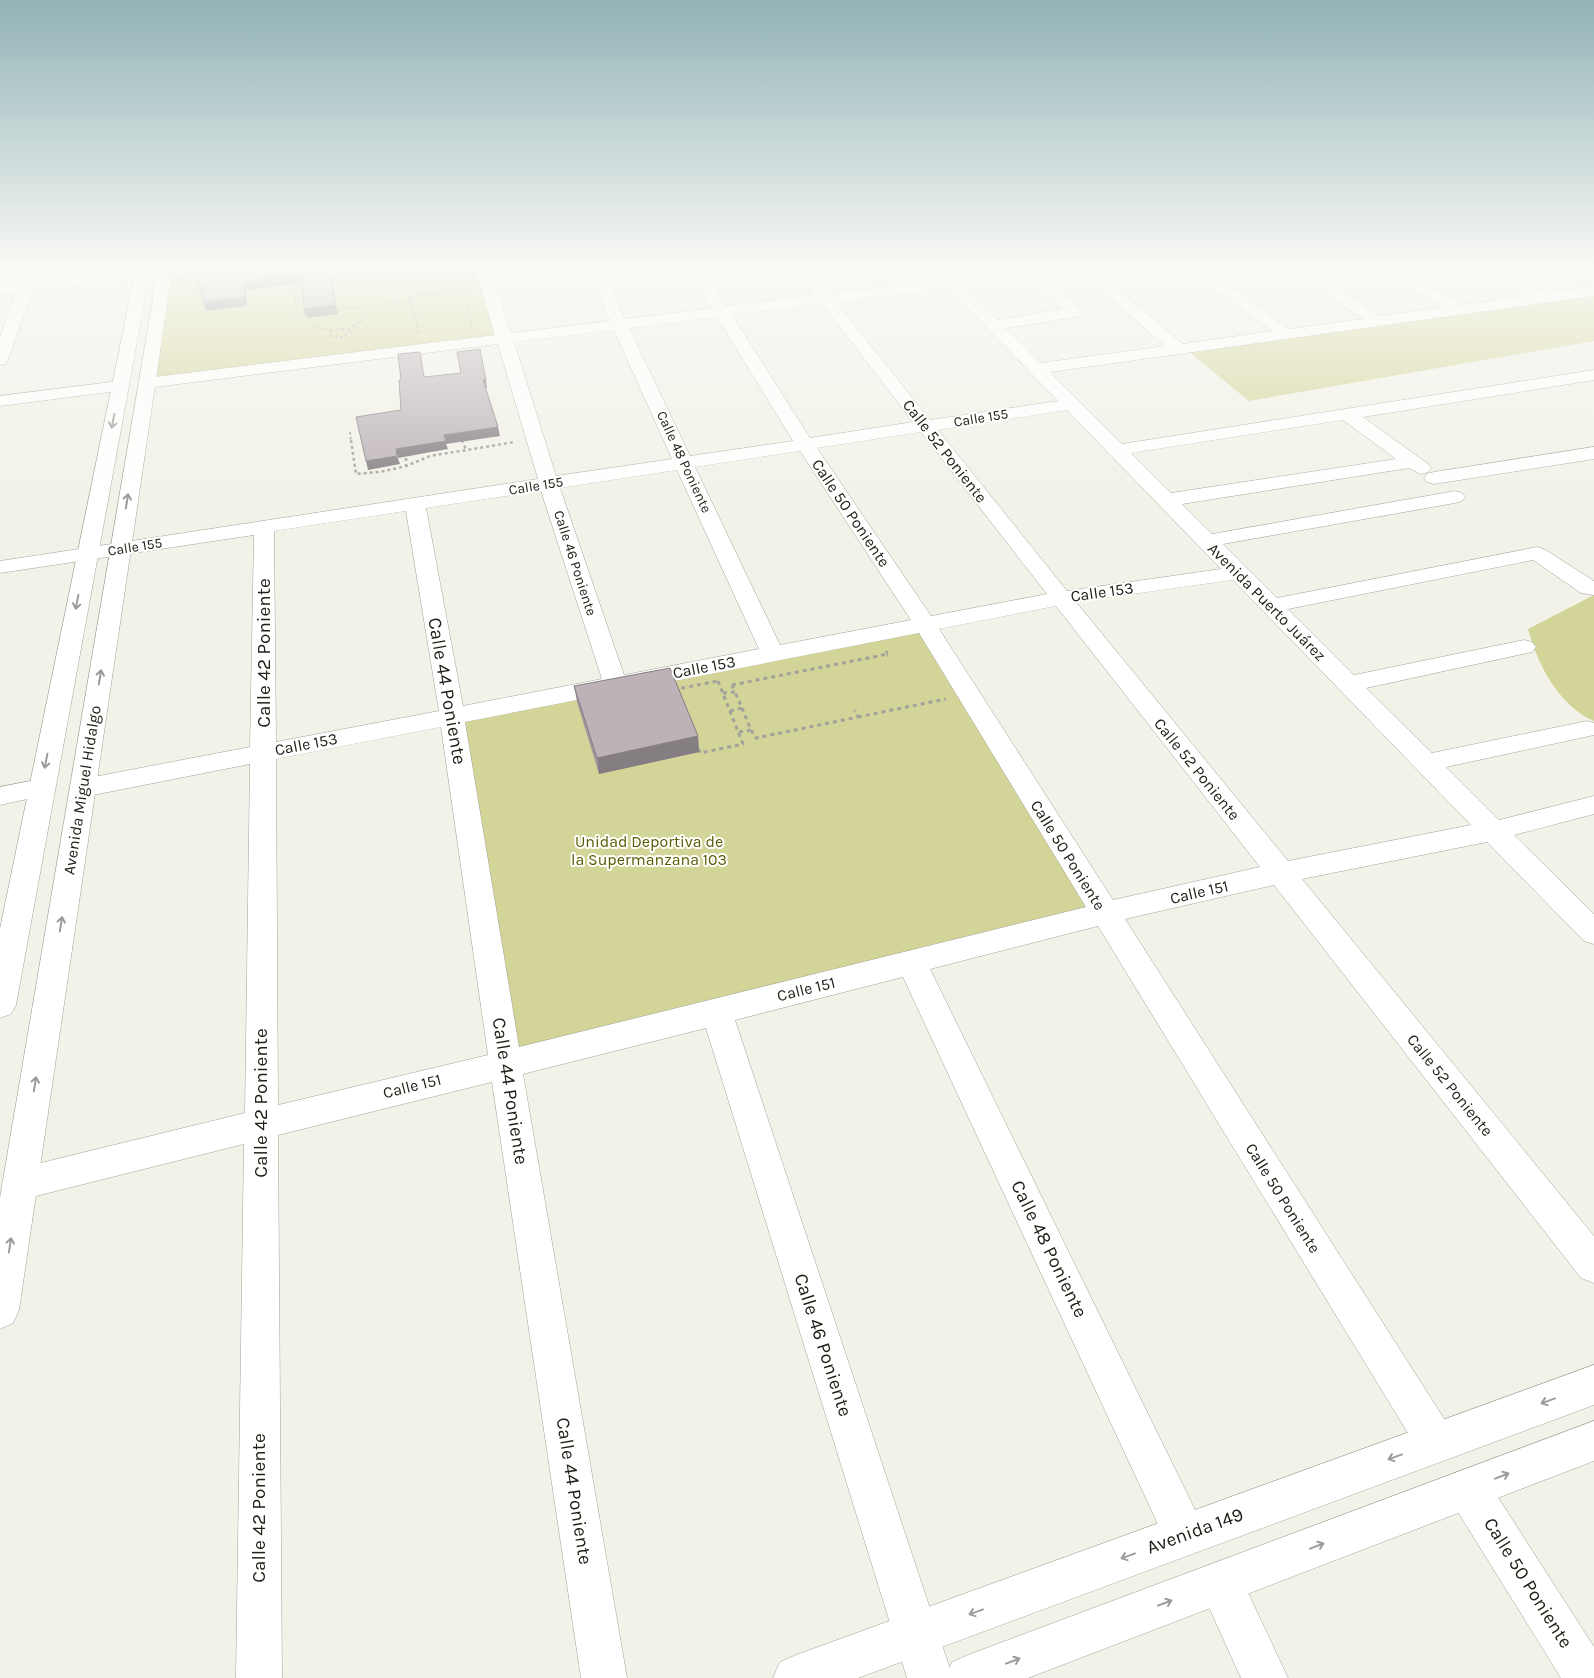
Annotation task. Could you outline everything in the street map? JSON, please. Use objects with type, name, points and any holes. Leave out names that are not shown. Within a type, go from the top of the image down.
[{"type":"street","points":[[0,1005],[127,348]]},
{"type":"street","name":"Avenida Miguel Hidalgo","points":[[0,1310],[119,549],[154,348]]},
{"type":"street","points":[[147,383],[435,348]]},
{"type":"street","name":"Calle 46 Poniente","points":[[507,348],[615,684]]},
{"type":"street","name":"Calle 48 Poniente","points":[[631,348],[773,654]]},
{"type":"street","name":"Calle 50 Poniente","points":[[745,348],[805,445],[925,624],[1436,1442]]},
{"type":"street","name":"Calle 52 Poniente","points":[[865,348],[1061,598],[1594,1265]]},
{"type":"street","name":"Avenida Puerto Juárez","points":[[1016,348],[1594,933]]},
{"type":"street","points":[[1036,369],[1184,348]]},
{"type":"street","points":[[1117,450],[1594,375]]},
{"type":"street","points":[[0,401],[120,386]]},
{"type":"street","name":"Calle 155","points":[[0,567],[1072,404]]},
{"type":"street","points":[[1206,541],[1455,496],[1413,462],[1347,414]]},
{"type":"street","points":[[1434,478],[1594,453]]},
{"type":"street","points":[[1166,500],[1413,462]]},
{"type":"street","name":"Calle 44 Poniente","points":[[415,504],[452,716],[505,1062],[604,1678]]},
{"type":"street","name":"Calle 42 Poniente","points":[[259,1678],[264,527]]},
{"type":"street","points":[[1271,606],[1537,553],[1590,588],[1594,588]]},
{"type":"street","name":"Calle 153","points":[[83,788],[1061,598],[1238,573]]},
{"type":"street","points":[[1348,684],[1524,647]]},
{"type":"street","points":[[1425,762],[1587,729]]},
{"type":"street","points":[[0,796],[41,788]]},
{"type":"street","name":"Calle 151","points":[[20,1184],[505,1062],[717,1012],[1105,913],[1280,873],[1493,831],[1594,805]]},
{"type":"street","name":"Calle 48 Poniente","points":[[912,962],[1185,1535]]},
{"type":"street","name":"Calle 46 Poniente","points":[[717,1012],[930,1678]]},
{"type":"street","name":"Avenida 149","points":[[796,1678],[1594,1385]]},
{"type":"street","points":[[968,1678],[1594,1442]]},
{"type":"street","name":"Calle 50 Poniente","points":[[1468,1489],[1587,1678]]},
{"type":"street","points":[[1220,1583],[1265,1678]]},
{"type":"path","points":[[350,432],[356,474],[380,472],[406,466],[430,456],[535,439]]},
{"type":"path","points":[[461,438],[466,450]]},
{"type":"path","points":[[406,448],[406,466]]},
{"type":"path","points":[[732,685],[888,655]]},
{"type":"path","points":[[718,681],[742,744],[700,753],[688,722],[676,689],[718,681]]},
{"type":"path","points":[[735,692],[756,738],[968,695]]},
{"type":"path","points":[[730,711],[742,708]]},
{"type":"path","points":[[855,710],[858,717]]},
{"type":"path","points":[[681,722],[688,722]]},
{"type":"path","points":[[739,732],[751,730]]},
{"type":"path","points":[[687,739],[694,737]]},
{"type":"green space","points":[[153,348],[434,348],[147,383]]},
{"type":"green space","points":[[1207,348],[1552,348],[1249,401],[1188,351]]},
{"type":"green space","points":[[1594,595],[1594,721],[1570,705],[1551,682],[1537,656],[1528,629]]},
{"type":"green space","name":"Unidad Deportiva de la Supermanzana 103","points":[[922,628],[1098,911],[509,1057],[457,718]]},
{"type":"building","points":[[480,349],[486,380],[483,380],[498,427],[444,435],[446,441],[396,449],[397,456],[366,461],[356,417],[401,410],[399,380],[401,380],[398,354],[420,352],[424,377],[461,373],[457,352]]},
{"type":"building","points":[[670,668],[698,736],[597,758],[574,686]]}]
